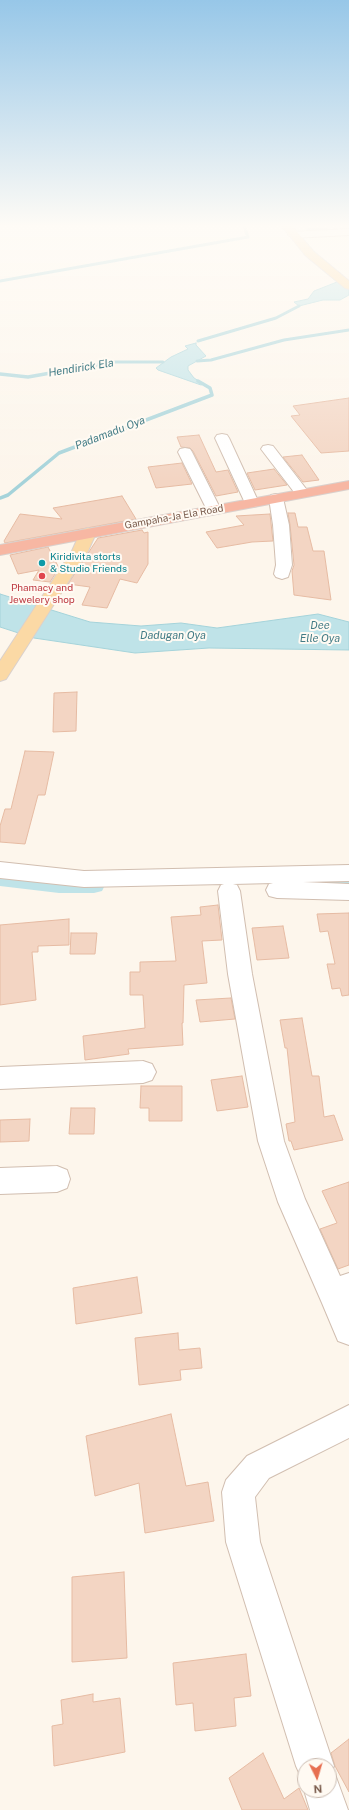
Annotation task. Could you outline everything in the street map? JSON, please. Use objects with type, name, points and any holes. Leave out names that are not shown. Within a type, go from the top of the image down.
[{"type":"highway","name":"Gampaha-Ja Ela Road","points":[[0,550],[349,485]]},
{"type":"main road","points":[[0,675],[80,551],[88,533]]},
{"type":"street","points":[[222,438],[252,503]]},
{"type":"street","points":[[268,449],[302,494]]},
{"type":"street","points":[[185,452],[214,510]]},
{"type":"street","points":[[276,498],[281,525],[284,565],[282,574]]},
{"type":"street","points":[[0,870],[84,879],[349,874]]},
{"type":"street","points":[[0,885],[51,889],[229,891],[269,889],[349,892]]},
{"type":"street","points":[[229,891],[240,974],[271,1141],[292,1202],[340,1290],[349,1330]]},
{"type":"street","points":[[0,1078],[143,1072]]},
{"type":"street","points":[[0,1181],[58,1179]]},
{"type":"street","points":[[312,1758],[243,1542],[238,1492],[258,1467],[349,1421]]},
{"type":"street","points":[[326,1798],[330,1810]]},
{"type":"water","points":[[196,343],[196,345],[206,356],[188,366],[188,370],[194,378],[204,384],[201,385],[156,368],[171,357],[188,349],[185,346]]},
{"type":"water","name":"Dee Elle Oya","points":[[0,594],[90,622],[141,626],[181,623],[217,628],[318,614],[349,622],[349,650],[209,648],[135,653],[34,638],[0,627]]},
{"type":"building","points":[[349,398],[349,451],[321,453],[291,416],[300,415],[293,406]]},
{"type":"building","points":[[199,435],[216,472],[228,470],[238,492],[216,496],[193,451],[190,448],[181,447],[177,437]]},
{"type":"building","points":[[302,455],[319,480],[303,482],[283,457]]},
{"type":"building","points":[[182,463],[192,484],[156,488],[148,467]]},
{"type":"building","points":[[274,469],[287,485],[255,490],[247,473]]},
{"type":"building","points":[[122,496],[136,519],[5,543],[4,541],[20,514],[62,519],[53,508]]},
{"type":"building","points":[[288,513],[295,513],[298,527],[307,527],[313,551],[324,551],[331,600],[294,595],[292,571],[294,565]]},
{"type":"building","points":[[270,514],[273,541],[252,542],[217,548],[206,532],[244,525],[236,516]]},
{"type":"building","points":[[142,530],[144,533],[148,532],[148,564],[137,583],[120,579],[107,608],[82,605],[90,587],[68,584],[98,538]]},
{"type":"building","points":[[48,547],[59,568],[50,582],[33,580],[39,570],[18,574],[10,555]]},
{"type":"building","points":[[77,692],[76,731],[53,732],[54,693]]},
{"type":"building","points":[[25,751],[54,752],[45,795],[38,795],[25,844],[0,842],[0,826],[5,809],[11,809]]},
{"type":"building","points":[[218,905],[222,940],[202,941],[207,983],[184,985],[182,1023],[183,1045],[128,1049],[129,1054],[85,1060],[83,1036],[145,1028],[143,995],[130,995],[130,972],[140,972],[140,962],[176,961],[171,917],[201,915],[200,907]]},
{"type":"building","points":[[349,913],[349,995],[342,996],[340,988],[332,989],[327,964],[335,964],[328,931],[320,932],[317,914]]},
{"type":"building","points":[[69,919],[69,945],[38,946],[38,952],[32,952],[36,1000],[0,1005],[0,925]]},
{"type":"building","points":[[283,926],[289,958],[257,960],[252,928]]},
{"type":"building","points":[[71,933],[97,933],[95,954],[70,954]]},
{"type":"building","points":[[231,998],[235,1019],[200,1022],[196,1000]]},
{"type":"building","points":[[302,1018],[312,1076],[319,1076],[324,1117],[334,1115],[343,1140],[294,1150],[291,1141],[289,1141],[286,1124],[295,1122],[287,1048],[285,1048],[280,1020]]},
{"type":"building","points":[[242,1076],[248,1107],[217,1111],[211,1080]]},
{"type":"building","points":[[141,1086],[182,1086],[182,1121],[149,1121],[149,1108],[140,1108]]},
{"type":"building","points":[[71,1108],[95,1108],[94,1134],[69,1134]]},
{"type":"building","points":[[30,1119],[29,1141],[0,1142],[0,1120]]},
{"type":"building","points":[[349,1182],[349,1265],[338,1269],[320,1229],[337,1223],[322,1191]]},
{"type":"building","points":[[137,1277],[142,1313],[76,1324],[73,1288]]},
{"type":"building","points":[[178,1333],[179,1350],[200,1348],[202,1368],[180,1370],[181,1380],[139,1385],[135,1338]]},
{"type":"building","points":[[171,1414],[186,1486],[208,1482],[214,1521],[145,1533],[139,1483],[95,1496],[86,1436]]},
{"type":"building","points":[[124,1572],[127,1658],[72,1662],[72,1577]]},
{"type":"building","points":[[246,1654],[251,1696],[234,1698],[236,1726],[195,1731],[193,1703],[176,1705],[173,1663]]},
{"type":"building","points":[[93,1694],[93,1702],[120,1698],[125,1752],[54,1766],[52,1726],[63,1724],[61,1700]]},
{"type":"building","points":[[349,1739],[349,1792],[337,1770],[337,1758],[333,1758],[331,1753]]},
{"type":"building","points":[[263,1753],[284,1799],[297,1789],[297,1798],[303,1798],[308,1810],[242,1810],[229,1778]]},
{"type":"waterway","points":[[198,341],[276,318],[290,310]]},
{"type":"waterway","points":[[197,361],[211,360],[284,340],[349,330]]},
{"type":"waterway","name":"Hendirick Ela","points":[[104,364],[114,362],[163,362]]},
{"type":"waterway","name":"Hendirick Ela","points":[[0,374],[28,377],[104,364]]},
{"type":"waterway","name":"Padamadu Oya","points":[[0,498],[8,495],[59,453],[212,395],[210,388],[198,381]]},
{"type":"waterway","points":[[0,878],[59,885],[94,885]]},
{"type":"waterway","points":[[295,882],[349,884]]},
{"type":"place","name":"Kiridivita storts & Studio Friends","points":[[42,563]]},
{"type":"place","name":"Phamacy and Jewelery shop","points":[[42,576]]},
{"type":"water label","name":"Dadugan Oya","points":[[173,636]]}]
